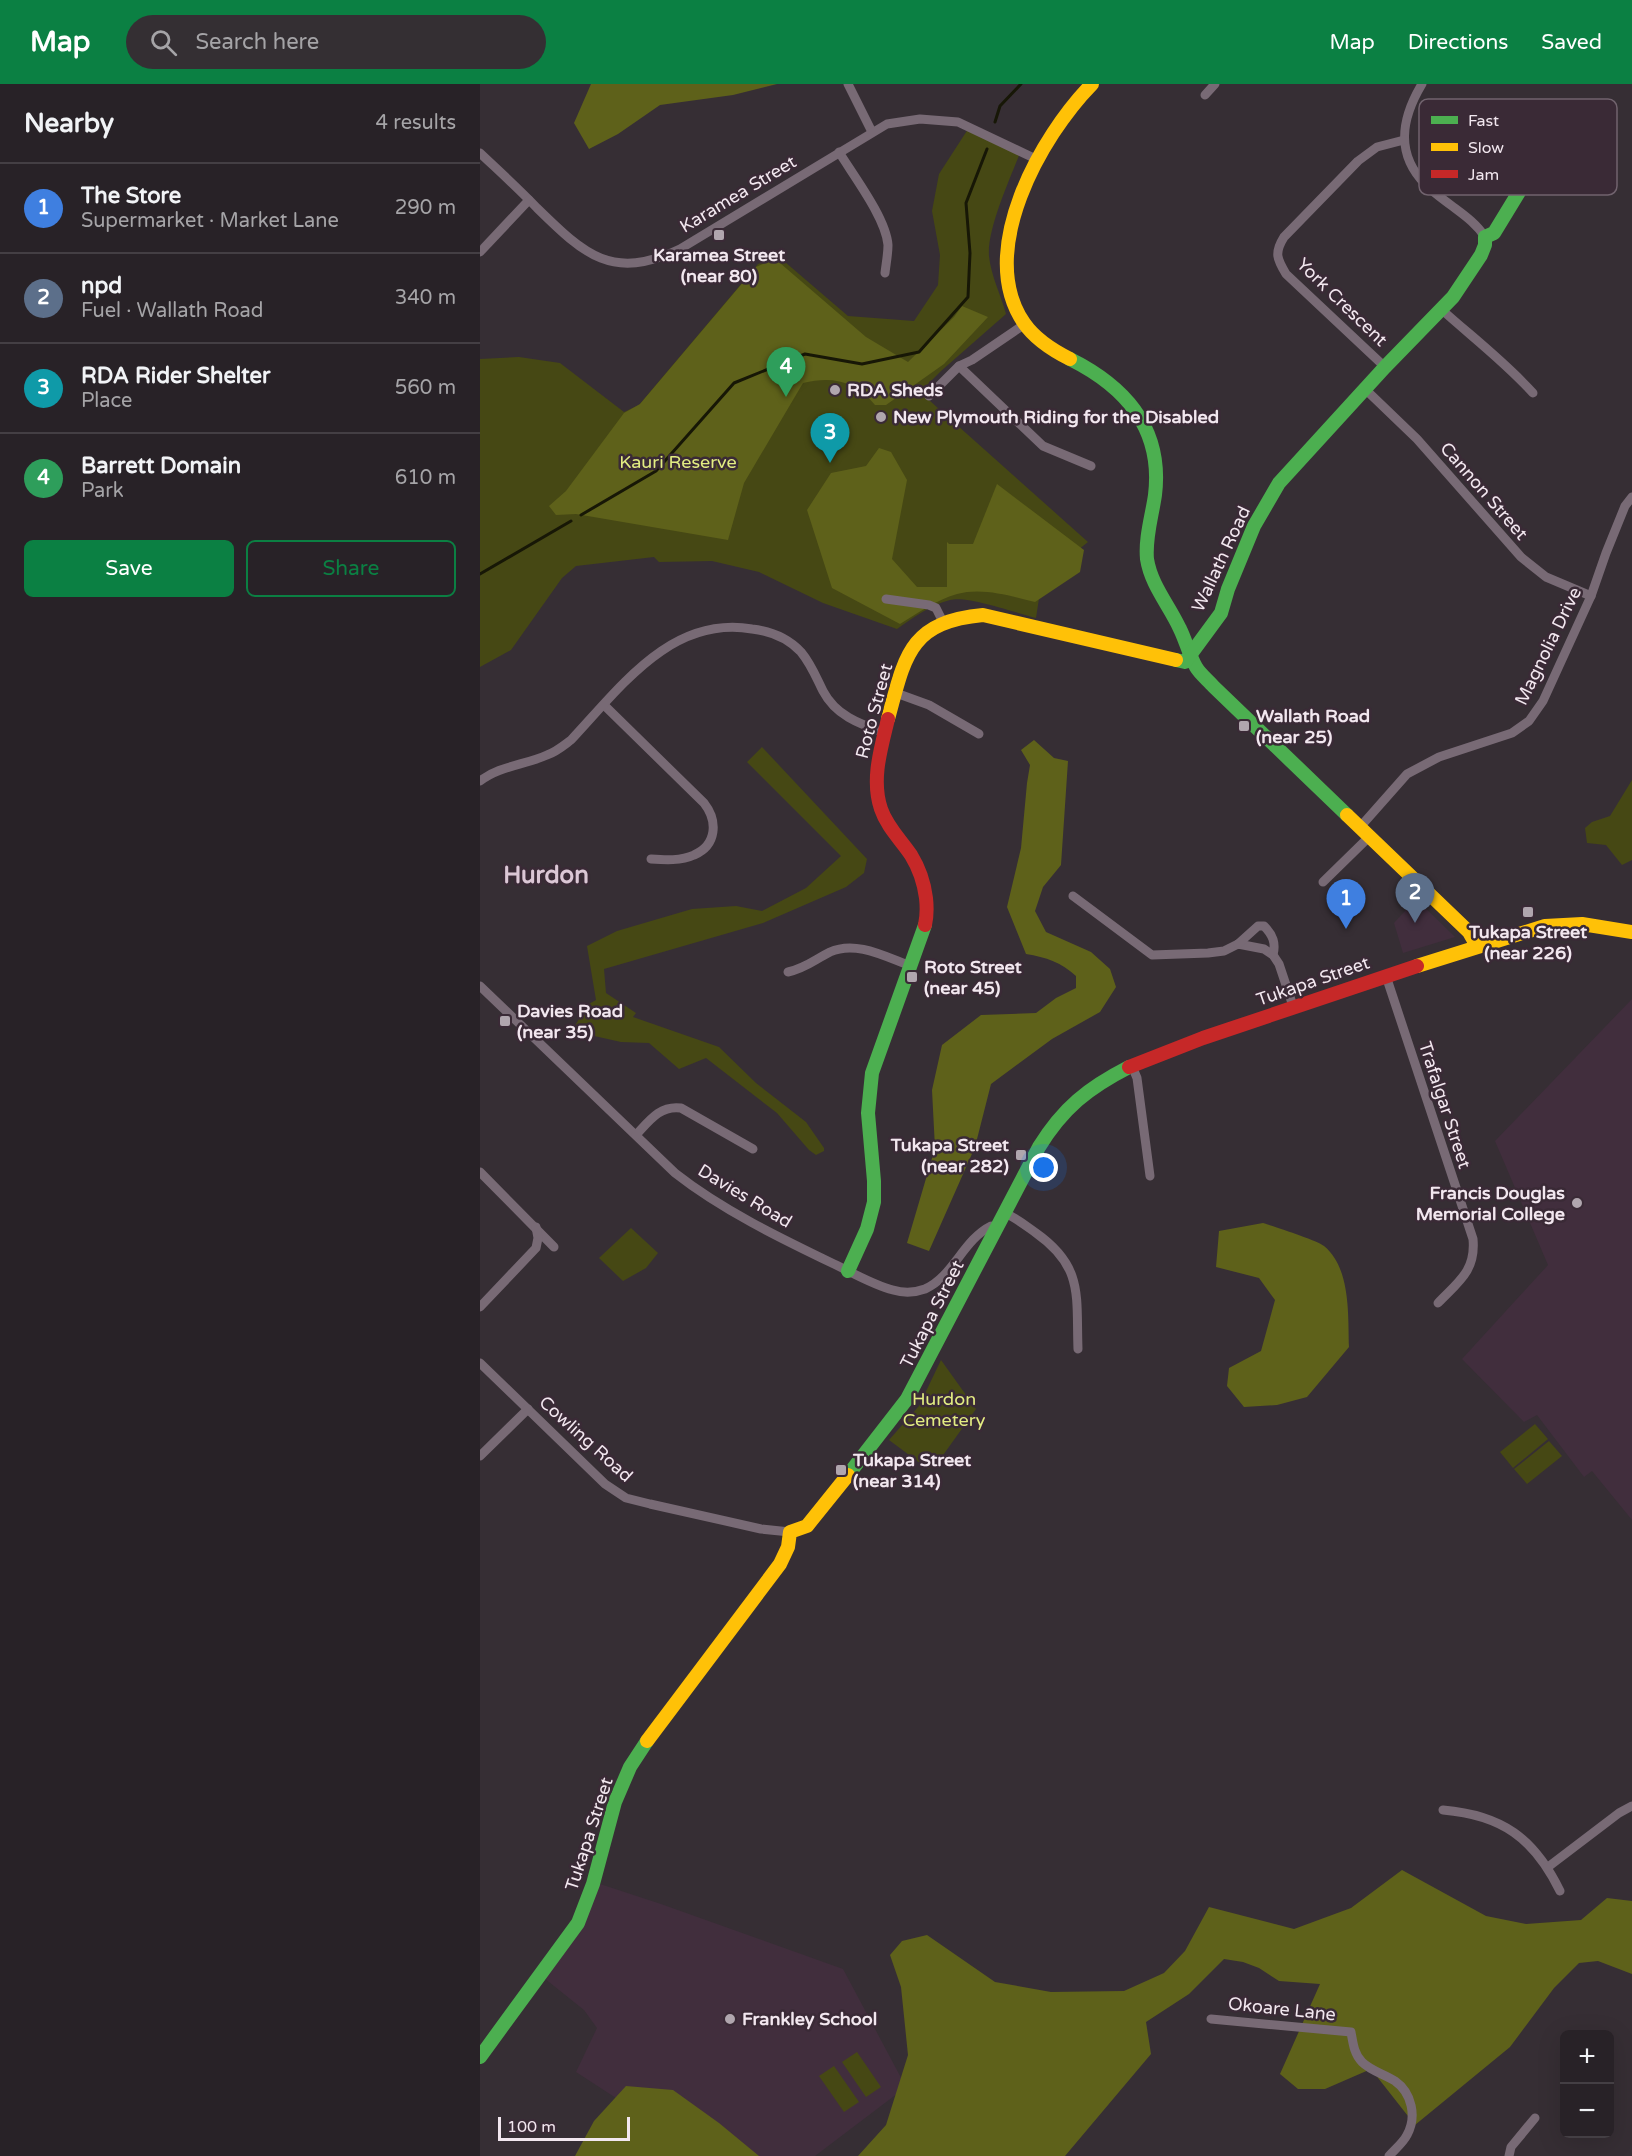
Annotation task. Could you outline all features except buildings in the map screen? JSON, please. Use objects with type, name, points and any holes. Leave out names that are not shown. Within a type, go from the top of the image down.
[{"type":"street","points":[[848,84],[872,132]]},
{"type":"street","points":[[1092,84],[1063,116],[1036,159],[1020,198],[1008,244],[1008,285],[1012,296],[1025,324],[1044,344],[1095,372],[1117,388],[1141,419],[1151,443],[1157,481],[1147,546],[1150,572],[1202,675],[1469,932],[1477,946]]},
{"type":"street","points":[[1205,95],[1215,84]]},
{"type":"street","points":[[1419,177],[1407,153],[1404,140],[1406,115],[1422,84]]},
{"type":"street","name":"Karamea Street","points":[[480,153],[571,241],[587,252],[614,262],[646,262],[680,249],[886,124],[920,119],[958,123],[1036,159]]},
{"type":"street","name":"York Crescent","points":[[1385,367],[1286,274],[1279,262],[1278,247],[1284,237],[1358,161],[1377,147],[1404,140]]},
{"type":"street","points":[[839,152],[883,227],[888,242],[885,273]]},
{"type":"street","points":[[1438,195],[1479,228],[1485,237]]},
{"type":"street","name":"Wallath Road","points":[[1191,654],[1221,613],[1228,589],[1254,526],[1279,483],[1385,367],[1453,297],[1475,266],[1485,245],[1485,237],[1494,233],[1517,195]]},
{"type":"street","points":[[480,252],[529,200]]},
{"type":"street","points":[[1441,309],[1478,343],[1494,354],[1533,393]]},
{"type":"street","points":[[929,396],[959,366],[972,360],[1025,324]]},
{"type":"street","points":[[959,366],[1042,446],[1091,466]]},
{"type":"street","name":"Cannon Street","points":[[1365,389],[1417,439],[1521,557],[1546,577],[1592,596]]},
{"type":"street","name":"Magnolia Drive","points":[[1323,882],[1365,831],[1407,774],[1440,757],[1512,734],[1529,722],[1543,701],[1592,596],[1606,553],[1625,506],[1632,497]]},
{"type":"street","points":[[886,599],[929,604],[936,608],[943,622]]},
{"type":"street","name":"Roto Street","points":[[848,1271],[867,1229],[874,1203],[875,1175],[867,1121],[871,1079],[926,921],[926,894],[919,870],[911,855],[887,823],[880,808],[876,777],[901,671],[912,647],[943,622],[982,615],[1185,662],[1191,654]]},
{"type":"street","points":[[480,781],[494,772],[557,750],[572,740],[650,659],[671,643],[703,630],[715,628],[741,627],[763,631],[788,641],[806,658],[829,702],[840,713],[855,723],[885,734]]},
{"type":"street","points":[[896,693],[929,705],[979,734]]},
{"type":"street","points":[[604,705],[704,803],[713,820],[712,837],[694,856],[667,861],[651,859]]},
{"type":"street","points":[[1073,896],[1152,955],[1224,951],[1238,944],[1258,926],[1264,926],[1272,936],[1275,947],[1273,955]]},
{"type":"street","name":"Tukapa Street","points":[[480,2057],[578,1923],[593,1884],[615,1802],[630,1767],[648,1739],[780,1564],[788,1547],[790,1532],[807,1526],[815,1518],[907,1399],[1039,1147],[1061,1114],[1092,1087],[1132,1066],[1188,1043],[1477,946],[1552,924],[1576,922],[1601,924],[1632,932]]},
{"type":"street","points":[[1238,944],[1257,946],[1273,955],[1279,964],[1293,1006]]},
{"type":"street","points":[[788,972],[802,969],[830,952],[846,948],[868,951],[911,966]]},
{"type":"street","name":"Trafalgar Street","points":[[1386,976],[1473,1239],[1472,1265],[1438,1304]]},
{"type":"street","name":"Davies Road","points":[[480,986],[675,1173],[694,1188],[804,1250],[848,1271],[892,1290],[903,1292],[925,1288],[943,1275],[978,1234],[991,1226],[996,1229]]},
{"type":"street","points":[[1132,1066],[1137,1078],[1149,1176]]},
{"type":"street","points":[[636,1135],[663,1110],[670,1107],[681,1108],[753,1149]]},
{"type":"street","points":[[480,1172],[554,1247]]},
{"type":"street","points":[[1005,1213],[1060,1252],[1070,1268],[1076,1290],[1078,1349]]},
{"type":"street","points":[[480,1307],[536,1248],[538,1238],[536,1227]]},
{"type":"street","name":"Cowling Road","points":[[480,1363],[605,1484],[626,1498],[761,1529],[790,1532]]},
{"type":"street","points":[[480,1456],[528,1409]]},
{"type":"street","points":[[1548,1867],[1619,1813],[1632,1806]]},
{"type":"street","points":[[1443,1810],[1467,1812],[1502,1825],[1519,1836],[1536,1851],[1548,1867],[1560,1891]]},
{"type":"street","name":"Okoare Lane","points":[[1211,2019],[1351,2032],[1354,2050],[1362,2062],[1398,2083],[1410,2102],[1413,2112],[1408,2134],[1389,2156]]},
{"type":"street","points":[[1509,2156],[1511,2146],[1535,2118]]},
{"type":"shaded area","points":[[1416,899],[1455,937],[1403,953],[1394,923]]},
{"type":"shaded area","name":"Francis Douglas Memorial College","points":[[1632,999],[1632,1520],[1592,1471],[1584,1477],[1537,1415],[1524,1422],[1462,1359],[1548,1265],[1495,1141]]},
{"type":"shaded area","name":"Frankley School","points":[[600,1884],[843,1969],[906,2087],[815,2156],[734,2156],[616,2098],[576,2072],[597,2028],[584,2010],[544,1978]]},
{"type":"green space","points":[[591,84],[777,84],[733,95],[660,105],[618,134],[589,149],[574,123]]},
{"type":"green space","points":[[970,126],[1020,153],[1000,204],[989,245],[992,271],[1006,314],[920,392],[1088,542],[1042,579],[1036,618],[979,602],[958,599],[936,605],[897,629],[823,603],[759,572],[712,561],[659,562],[654,557],[576,566],[562,578],[511,650],[480,667],[480,359],[519,357],[560,363],[624,412],[639,405],[758,264],[778,256],[848,316],[914,321],[938,285],[940,255],[932,211],[939,174]]},
{"type":"green space","name":"Kauri Reserve","points":[[776,258],[866,337],[908,362],[954,317],[962,306],[988,317],[944,364],[886,405],[875,405],[860,390],[843,382],[824,380],[803,383],[744,483],[728,540],[576,514],[556,515],[549,506],[566,491],[624,413],[640,404],[756,267]]},
{"type":"green space","points":[[879,448],[891,452],[907,480],[892,559],[917,587],[947,587],[947,542],[949,544],[973,544],[997,484],[1084,550],[1080,572],[1035,602],[996,593],[967,592],[927,607],[900,624],[832,588],[807,510],[831,473],[866,466]]},
{"type":"green space","points":[[1034,740],[1054,758],[1068,761],[1061,865],[1043,887],[1035,911],[1046,932],[1091,952],[1110,969],[1116,987],[1100,1012],[1052,1039],[991,1084],[975,1147],[929,1251],[907,1243],[935,1148],[932,1090],[942,1045],[981,1015],[1036,1013],[1056,998],[1076,988],[1076,976],[1065,968],[1047,959],[1026,954],[1007,907],[1021,848],[1030,765],[1021,750]]},
{"type":"green space","points":[[762,747],[867,859],[864,873],[846,887],[763,923],[604,969],[606,993],[636,1013],[633,1017],[719,1047],[756,1083],[806,1122],[824,1148],[824,1151],[816,1155],[777,1113],[706,1058],[679,1069],[649,1043],[621,1042],[572,1031],[587,1005],[596,1000],[587,946],[617,931],[692,909],[736,906],[762,911],[806,888],[841,856],[747,762]]},
{"type":"green space","points":[[1632,780],[1632,860],[1622,865],[1606,845],[1587,843],[1585,828],[1592,822],[1610,816]]},
{"type":"green space","points":[[1263,1223],[1320,1243],[1333,1255],[1344,1279],[1348,1307],[1349,1347],[1307,1397],[1277,1405],[1244,1407],[1227,1386],[1229,1368],[1261,1351],[1275,1300],[1259,1278],[1216,1267],[1219,1231]]},
{"type":"green space","points":[[631,1228],[658,1253],[646,1268],[623,1281],[599,1258]]},
{"type":"green space","name":"Hurdon Cemetery","points":[[941,1360],[976,1409],[936,1465],[928,1469],[889,1440],[919,1406]]},
{"type":"green space","points":[[1535,1424],[1548,1439],[1513,1468],[1500,1452]]},
{"type":"green space","points":[[1549,1441],[1562,1456],[1527,1484],[1514,1469]]},
{"type":"green space","points":[[1402,1870],[1486,1916],[1526,1924],[1581,1920],[1607,1898],[1632,1901],[1632,1974],[1598,1961],[1579,1963],[1554,1988],[1510,2047],[1415,2125],[1371,2069],[1325,2089],[1298,2089],[1280,2074],[1320,1984],[1279,1981],[1259,1968],[1243,1962],[1224,1959],[1189,1994],[1146,2022],[1151,2054],[1065,2156],[858,2156],[886,2125],[908,2055],[901,1987],[890,1955],[902,1941],[927,1935],[995,1982],[1051,1992],[1124,1991],[1164,1973],[1185,1951],[1209,1907],[1294,1929],[1351,1908]]},
{"type":"green space","points":[[857,2052],[881,2087],[866,2097],[842,2062]]},
{"type":"green space","points":[[834,2066],[859,2102],[844,2112],[819,2076]]},
{"type":"green space","points":[[626,2086],[673,2090],[719,2123],[759,2156],[575,2156],[594,2121]]},
{"type":"waterway","points":[[995,122],[1000,106],[1021,84]]},
{"type":"waterway","points":[[581,515],[656,471],[734,383],[805,354],[862,364],[919,352],[968,297],[970,253],[966,203],[987,149]]},
{"type":"waterway","points":[[480,574],[571,521]]},
{"type":"traffic: fast","points":[[1176,660],[1185,662],[1221,613],[1228,589],[1254,526],[1279,483],[1385,367],[1453,297],[1481,255],[1485,237],[1494,233],[1517,195]]},
{"type":"traffic: fast","points":[[1070,359],[1090,370],[1124,397],[1146,430],[1153,450],[1156,471],[1147,559],[1152,578],[1176,620],[1196,667],[1347,815]]},
{"type":"traffic: fast","points":[[848,1271],[867,1229],[874,1202],[868,1113],[872,1073],[925,925]]},
{"type":"traffic: fast","points":[[848,1475],[907,1399],[1048,1133],[1067,1110],[1089,1091],[1129,1067]]},
{"type":"traffic: fast","points":[[480,2057],[578,1923],[593,1884],[615,1802],[630,1767],[647,1741]]},
{"type":"traffic: slow","points":[[1070,359],[1044,344],[1024,323],[1011,294],[1007,263],[1011,230],[1020,196],[1035,164],[1072,106],[1092,84]]},
{"type":"traffic: slow","points":[[888,719],[906,660],[914,646],[925,634],[939,625],[958,619],[983,615],[1176,660]]},
{"type":"traffic: slow","points":[[1347,815],[1469,932],[1477,946]]},
{"type":"traffic: slow","points":[[1417,966],[1545,926],[1582,924],[1632,932]]},
{"type":"traffic: slow","points":[[647,1741],[780,1564],[788,1547],[790,1532],[807,1526],[848,1475]]},
{"type":"traffic: jam","points":[[888,719],[878,764],[878,798],[887,822],[911,855],[921,875],[926,901],[925,925]]},
{"type":"traffic: jam","points":[[1129,1067],[1203,1038],[1417,966]]},
{"type":"place","name":"Karamea Street (near 80)","points":[[719,235]]},
{"type":"place","name":"RDA Sheds","points":[[835,390]]},
{"type":"place","name":"Barrett Domain","points":[[786,397]]},
{"type":"place","name":"New Plymouth Riding for the Disabled","points":[[881,417]]},
{"type":"place","name":"RDA Rider Shelter","points":[[830,463]]},
{"type":"place","name":"Wallath Road (near 25)","points":[[1244,726]]},
{"type":"place","name":"Tukapa Street (near 226)","points":[[1528,912]]},
{"type":"place","name":"npd","points":[[1415,923]]},
{"type":"place","name":"The Store","points":[[1346,929]]},
{"type":"place","name":"Roto Street (near 45)","points":[[912,977]]},
{"type":"place","name":"Davies Road (near 35)","points":[[505,1021]]},
{"type":"place","name":"Tukapa Street (near 282)","points":[[1021,1155]]},
{"type":"place","name":"Francis Douglas Memorial College","points":[[1577,1203]]},
{"type":"place","name":"Tukapa Street (near 314)","points":[[841,1470]]},
{"type":"place","name":"Frankley School","points":[[730,2019]]},
{"type":"district","name":"Hurdon","points":[[546,875]]}]
